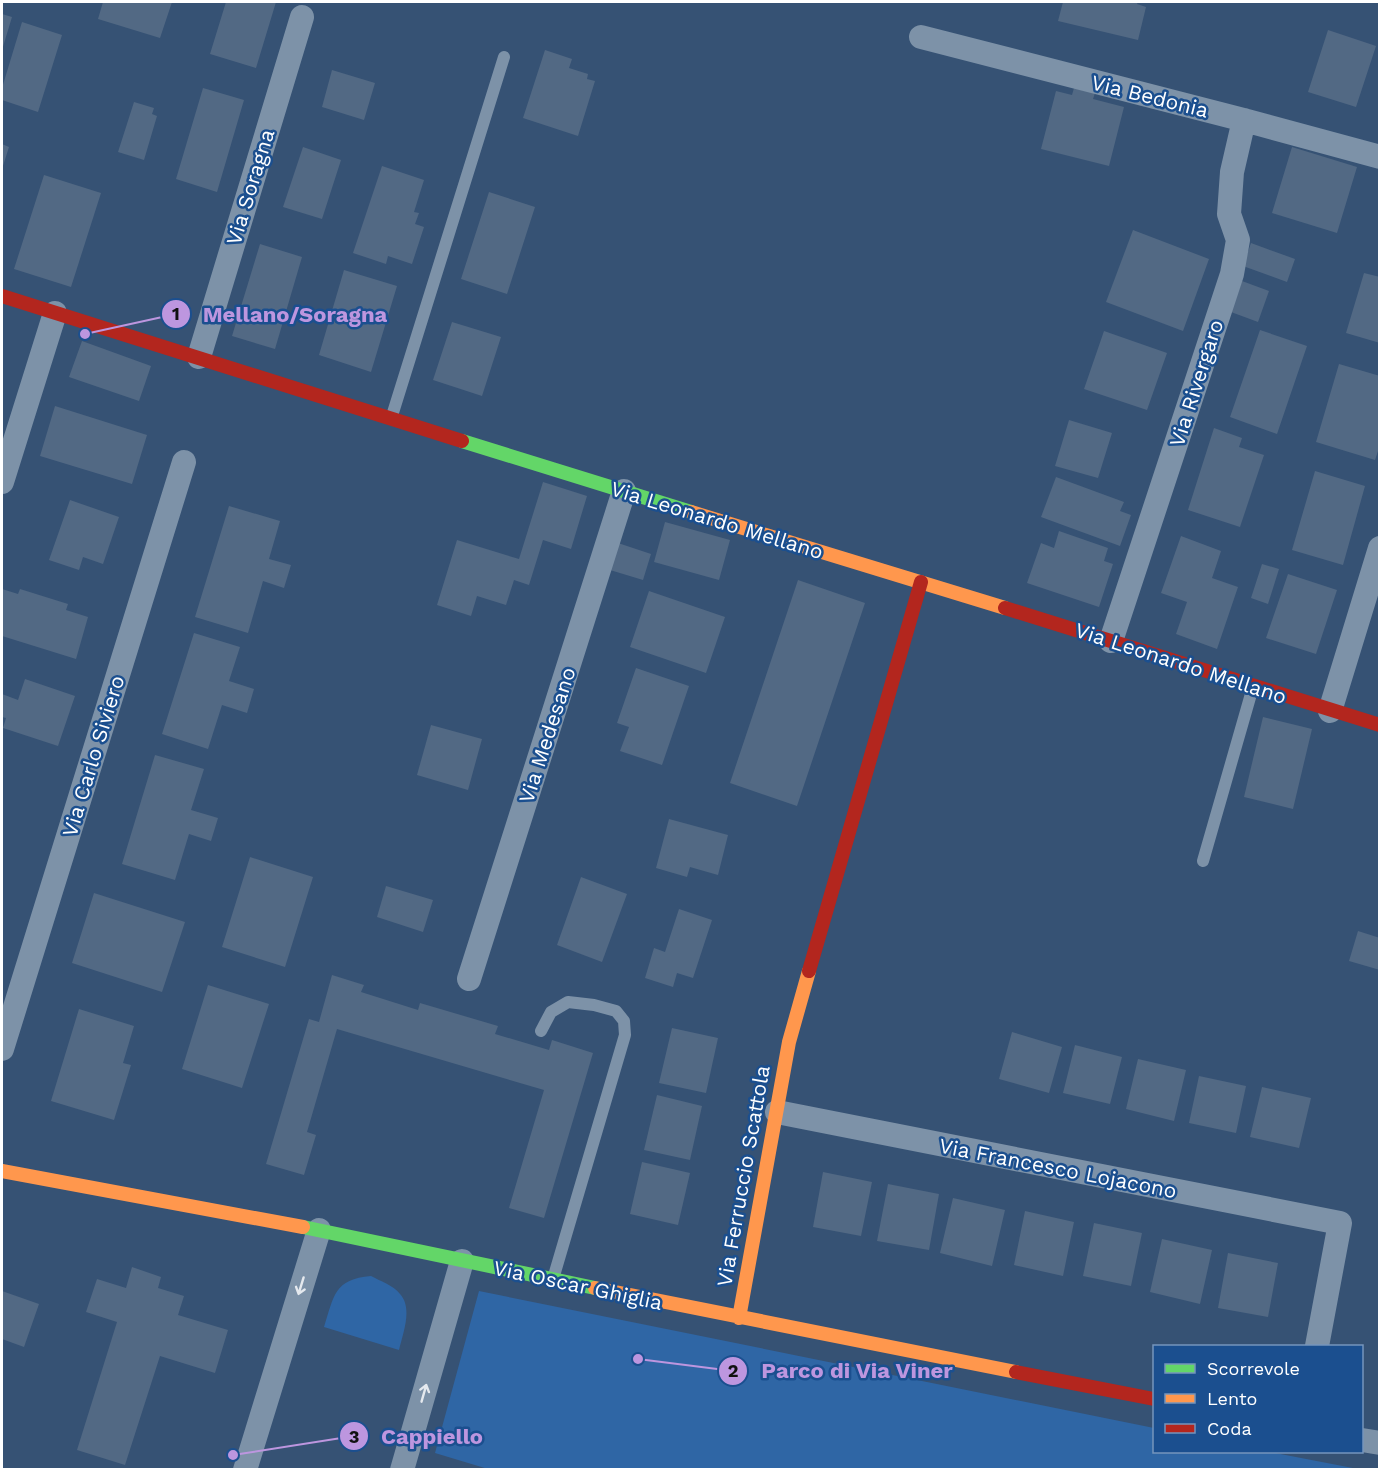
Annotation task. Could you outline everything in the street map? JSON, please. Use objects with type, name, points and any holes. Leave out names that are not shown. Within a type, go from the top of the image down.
[{"type":"street","name":"Via Soragna","points":[[199,357],[302,17]]},
{"type":"street","name":"Via Bedonia","points":[[921,37],[1380,157]]},
{"type":"street","name":"Via Rivergaro","points":[[1112,641],[1232,274],[1238,240],[1228,214],[1232,172],[1244,120]]},
{"type":"street","name":"Via Leonardo Mellano","points":[[2,296],[391,419],[1380,725]]},
{"type":"street","points":[[2,482],[55,313]]},
{"type":"street","name":"Via Carlo Siviero","points":[[2,1049],[184,462]]},
{"type":"street","name":"Via Medesano","points":[[469,979],[624,491]]},
{"type":"street","points":[[1330,711],[1380,548]]},
{"type":"street","name":"Via Ferruccio Scattola","points":[[739,1318],[789,1042],[921,582]]},
{"type":"street","name":"Via Francesco Lojacono","points":[[777,1112],[1340,1223],[1317,1345]]},
{"type":"street","name":"Via Oscar Ghiglia","points":[[2,1171],[319,1230],[739,1318],[1153,1399]]},
{"type":"street","points":[[245,1470],[319,1230]]},
{"type":"street","points":[[402,1470],[462,1261]]},
{"type":"street","points":[[1363,1440],[1380,1443]]},
{"type":"lane","points":[[391,419],[504,57]]},
{"type":"lane","points":[[1203,861],[1253,686]]},
{"type":"lane","points":[[541,1031],[551,1012],[568,1002],[594,1005],[616,1011],[624,1021],[626,1035],[553,1280]]},
{"type":"shaded area","points":[[371,1276],[394,1288],[404,1300],[406,1321],[399,1350],[324,1327],[337,1291],[349,1281]]},
{"type":"shaded area","points":[[479,1291],[1153,1428],[1153,1453],[1275,1453],[1358,1469],[488,1469],[435,1453]]},
{"type":"building","points":[[103,2],[172,2],[160,38],[98,19]]},
{"type":"building","points":[[226,2],[276,2],[256,68],[210,54]]},
{"type":"building","points":[[1063,2],[1138,2],[1137,4],[1146,7],[1138,40],[1058,21]]},
{"type":"building","points":[[2,14],[12,17],[2,50]]},
{"type":"building","points":[[22,22],[62,35],[38,112],[2,100],[2,88]]},
{"type":"building","points":[[1328,30],[1376,46],[1356,107],[1308,92]]},
{"type":"building","points":[[545,50],[572,59],[569,68],[588,74],[587,79],[595,81],[578,136],[523,118]]},
{"type":"building","points":[[332,70],[375,83],[364,120],[322,107]]},
{"type":"building","points":[[203,88],[244,100],[217,192],[176,179]]},
{"type":"building","points":[[1074,88],[1095,93],[1093,99],[1124,107],[1109,166],[1041,149],[1056,91],[1072,95]]},
{"type":"building","points":[[134,102],[154,108],[152,114],[157,116],[144,160],[118,152]]},
{"type":"building","points":[[2,144],[9,147],[2,169]]},
{"type":"building","points":[[303,147],[341,160],[322,219],[283,207]]},
{"type":"building","points":[[1292,147],[1357,167],[1337,233],[1272,213]]},
{"type":"building","points":[[382,166],[424,180],[414,212],[419,213],[415,224],[424,227],[412,264],[388,256],[386,264],[353,253]]},
{"type":"building","points":[[44,175],[101,193],[71,287],[14,269]]},
{"type":"building","points":[[489,192],[535,207],[507,294],[461,279]]},
{"type":"building","points":[[1133,230],[1209,259],[1183,331],[1106,302]]},
{"type":"building","points":[[1251,243],[1295,259],[1287,282],[1243,266]]},
{"type":"building","points":[[260,244],[302,257],[275,349],[232,336]]},
{"type":"building","points":[[344,270],[397,286],[371,372],[319,355]]},
{"type":"building","points":[[1364,273],[1380,277],[1380,343],[1346,333]]},
{"type":"building","points":[[1242,281],[1269,291],[1258,322],[1231,312]]},
{"type":"building","points":[[452,322],[501,337],[482,396],[433,380]]},
{"type":"building","points":[[1260,330],[1307,346],[1277,434],[1230,417]]},
{"type":"building","points":[[1104,331],[1167,353],[1147,410],[1084,389]]},
{"type":"building","points":[[82,341],[151,366],[139,401],[69,377]]},
{"type":"building","points":[[1339,364],[1380,376],[1380,445],[1375,460],[1316,442]]},
{"type":"building","points":[[55,406],[147,435],[132,484],[40,456]]},
{"type":"building","points":[[1069,420],[1112,433],[1098,478],[1055,466]]},
{"type":"building","points":[[1214,428],[1242,438],[1239,447],[1264,455],[1240,527],[1188,510]]},
{"type":"building","points":[[1315,471],[1365,486],[1343,565],[1292,550]]},
{"type":"building","points":[[1056,477],[1124,502],[1120,511],[1131,515],[1120,546],[1041,517]]},
{"type":"building","points":[[543,482],[587,496],[571,549],[543,540],[529,585],[514,580],[506,605],[477,596],[471,616],[437,605],[457,540],[519,559]]},
{"type":"building","points":[[70,500],[119,517],[103,564],[83,557],[79,570],[49,560]]},
{"type":"building","points":[[229,506],[280,521],[269,559],[291,565],[284,588],[263,581],[248,633],[195,617]]},
{"type":"building","points":[[665,522],[730,540],[719,580],[654,562]]},
{"type":"building","points":[[1059,531],[1108,548],[1104,561],[1113,564],[1099,607],[1027,583],[1041,543],[1054,548]]},
{"type":"building","points":[[1181,536],[1221,551],[1212,578],[1238,587],[1217,649],[1176,634],[1187,602],[1161,593]]},
{"type":"building","points":[[618,543],[651,554],[643,580],[610,570]]},
{"type":"building","points":[[1262,564],[1279,569],[1268,604],[1251,598]]},
{"type":"building","points":[[1288,574],[1337,590],[1316,654],[1266,638]]},
{"type":"building","points":[[798,580],[865,603],[797,806],[730,783]]},
{"type":"building","points":[[2,589],[18,594],[20,589],[68,604],[66,610],[88,617],[76,659],[2,636]]},
{"type":"building","points":[[649,591],[725,617],[706,673],[630,647]]},
{"type":"building","points":[[194,633],[240,647],[229,681],[254,689],[247,713],[222,705],[208,749],[162,734]]},
{"type":"building","points":[[636,668],[689,686],[662,765],[620,751],[629,727],[617,723]]},
{"type":"building","points":[[25,679],[75,696],[58,746],[3,728],[6,718],[2,717],[2,694],[18,700]]},
{"type":"building","points":[[1263,717],[1312,729],[1293,809],[1244,797]]},
{"type":"building","points":[[431,725],[482,739],[468,790],[417,775]]},
{"type":"building","points":[[155,755],[204,769],[191,810],[218,818],[211,841],[189,834],[175,880],[122,864]]},
{"type":"building","points":[[669,819],[728,835],[718,875],[690,867],[687,877],[656,868]]},
{"type":"building","points":[[250,857],[313,877],[285,967],[222,947]]},
{"type":"building","points":[[581,877],[627,894],[602,962],[557,945]]},
{"type":"building","points":[[386,886],[433,900],[423,932],[377,917]]},
{"type":"building","points":[[94,893],[185,922],[162,992],[72,963]]},
{"type":"building","points":[[679,909],[712,920],[693,978],[677,973],[673,987],[645,978],[654,948],[665,952]]},
{"type":"building","points":[[1358,931],[1380,938],[1380,970],[1349,961]]},
{"type":"building","points":[[332,975],[364,985],[361,992],[418,1010],[420,1003],[498,1026],[495,1034],[549,1050],[552,1040],[593,1053],[544,1218],[509,1208],[544,1090],[337,1029],[307,1132],[316,1135],[304,1175],[266,1164],[309,1019],[319,1022]]},
{"type":"building","points":[[208,985],[269,1004],[242,1088],[182,1069]]},
{"type":"building","points":[[79,1009],[134,1026],[123,1063],[131,1065],[114,1120],[51,1101]]},
{"type":"building","points":[[672,1028],[718,1038],[706,1093],[659,1083]]},
{"type":"building","points":[[1012,1032],[1062,1047],[1049,1093],[999,1079]]},
{"type":"building","points":[[1075,1045],[1122,1057],[1110,1104],[1063,1093]]},
{"type":"building","points":[[1138,1059],[1186,1070],[1174,1121],[1126,1109]]},
{"type":"building","points":[[1199,1076],[1246,1086],[1236,1133],[1189,1123]]},
{"type":"building","points":[[1262,1087],[1311,1098],[1299,1148],[1250,1137]]},
{"type":"building","points":[[657,1095],[702,1106],[690,1160],[644,1150]]},
{"type":"building","points":[[642,1162],[690,1173],[678,1225],[630,1214]]},
{"type":"building","points":[[823,1172],[872,1182],[861,1236],[813,1227]]},
{"type":"building","points":[[888,1184],[939,1194],[929,1250],[877,1241]]},
{"type":"building","points":[[953,1198],[1005,1210],[992,1266],[940,1253]]},
{"type":"building","points":[[1025,1211],[1074,1222],[1063,1276],[1014,1265]]},
{"type":"building","points":[[1094,1223],[1142,1233],[1131,1286],[1083,1276]]},
{"type":"building","points":[[1162,1239],[1212,1250],[1200,1304],[1150,1292]]},
{"type":"building","points":[[1228,1253],[1278,1263],[1268,1317],[1218,1308]]},
{"type":"building","points":[[132,1267],[161,1277],[158,1288],[184,1296],[178,1315],[228,1330],[215,1373],[160,1356],[125,1465],[77,1450],[117,1322],[86,1312],[97,1279],[126,1288]]},
{"type":"building","points":[[2,1291],[39,1304],[24,1347],[2,1339]]},
{"type":"traffic: fast","points":[[462,441],[691,512]]},
{"type":"traffic: fast","points":[[303,1227],[595,1288]]},
{"type":"traffic: slow","points":[[691,512],[1005,608]]},
{"type":"traffic: slow","points":[[739,1318],[789,1042],[809,971]]},
{"type":"traffic: slow","points":[[2,1171],[303,1227]]},
{"type":"traffic: slow","points":[[595,1288],[1016,1372]]},
{"type":"traffic: jam","points":[[2,296],[462,441]]},
{"type":"traffic: jam","points":[[809,971],[921,582]]},
{"type":"traffic: jam","points":[[1005,608],[1380,725]]},
{"type":"traffic: jam","points":[[1016,1372],[1153,1399]]},
{"type":"place","name":"Mellano/Soragna","points":[[85,334]]},
{"type":"place","name":"Parco di Via Viner","points":[[638,1359]]},
{"type":"place","name":"Cappiello","points":[[233,1455]]}]
